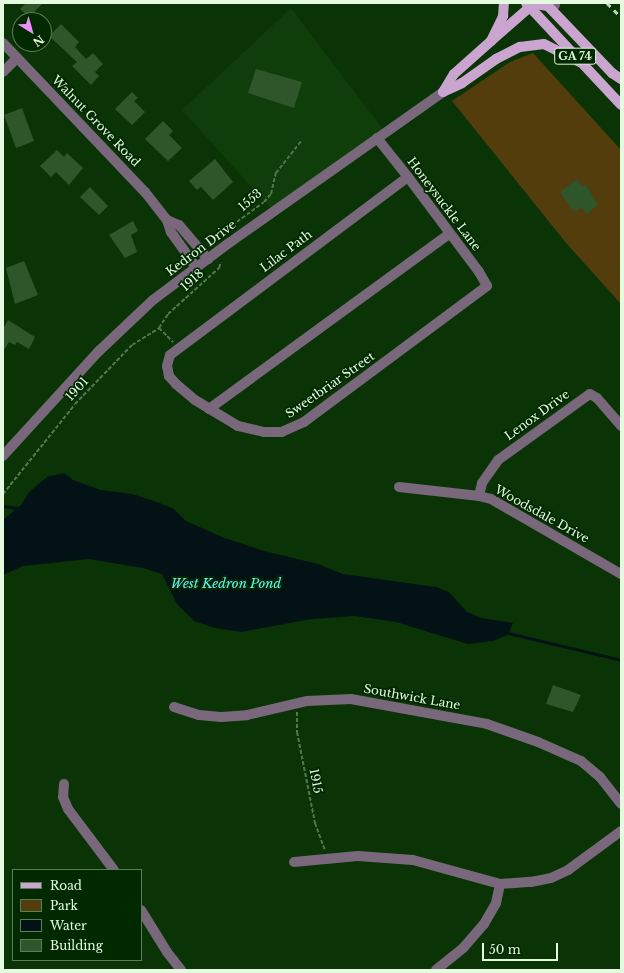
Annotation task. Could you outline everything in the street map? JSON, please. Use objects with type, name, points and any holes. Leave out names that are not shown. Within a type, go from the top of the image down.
[{"type":"main road","points":[[491,41],[503,16],[504,3]]},
{"type":"main road","points":[[443,92],[454,74],[528,5],[535,4],[548,6],[612,73],[621,79]]},
{"type":"main road","name":"GA 74","points":[[555,4],[621,73]]},
{"type":"main road","name":"GA 74","points":[[528,5],[621,105]]},
{"type":"main road","points":[[443,92],[462,83],[496,59],[520,47],[544,44],[580,62]]},
{"type":"street","name":"Walnut Grove Road","points":[[3,43],[118,162],[167,220],[171,232],[196,267]]},
{"type":"street","points":[[3,72],[17,58]]},
{"type":"street","name":"Kedron Drive","points":[[3,456],[124,326],[196,267],[443,92]]},
{"type":"street","name":"Honeysuckle Lane","points":[[377,138],[450,233],[487,286]]},
{"type":"street","name":"Lilac Path","points":[[179,347],[408,177]]},
{"type":"street","name":"Walnut Grove Road","points":[[167,220],[179,225],[212,256]]},
{"type":"street","points":[[208,409],[450,233]]},
{"type":"street","name":"Sweetbriar Street","points":[[179,347],[166,360],[169,376],[176,384],[208,409],[238,426],[264,432],[282,432],[304,422],[487,286]]},
{"type":"street","name":"Lenox Drive","points":[[479,496],[482,483],[498,460],[590,394],[597,398],[621,426]]},
{"type":"street","name":"Woodsdale Drive","points":[[399,487],[479,496],[505,507],[621,574]]},
{"type":"street","name":"Southwick Lane","points":[[174,707],[199,715],[221,717],[248,715],[330,698],[351,699],[487,724],[538,742],[581,761],[600,777],[621,804]]},
{"type":"street","points":[[64,784],[63,797],[68,809],[113,869]]},
{"type":"street","points":[[294,862],[358,856],[413,860],[500,884],[551,878],[568,870],[621,831]]},
{"type":"street","points":[[436,970],[464,946],[484,924],[496,903],[500,884]]},
{"type":"street","points":[[142,912],[167,952],[181,970]]},
{"type":"path","name":"1553","points":[[208,243],[264,202],[271,194],[272,182],[276,173],[302,140]]},
{"type":"path","name":"1918","points":[[159,328],[168,314],[219,268],[222,263],[212,256],[208,243]]},
{"type":"path","points":[[159,328],[179,347]]},
{"type":"path","name":"1901","points":[[3,494],[75,404],[117,359],[144,336],[159,328]]},
{"type":"path","name":"1915","points":[[296,704],[297,732],[314,816],[328,859]]},
{"type":"shaded area","points":[[291,8],[385,132],[274,212],[182,110]]},
{"type":"green space","points":[[533,53],[621,150],[621,304],[567,244],[452,101],[510,62]]},
{"type":"water","name":"West Kedron Pond","points":[[64,473],[73,480],[101,490],[132,494],[157,502],[174,509],[186,521],[222,537],[264,551],[318,564],[343,574],[436,587],[449,592],[467,612],[482,618],[513,623],[508,635],[493,641],[468,644],[396,622],[355,616],[312,619],[241,632],[215,628],[194,621],[177,604],[162,574],[143,568],[89,559],[23,566],[3,575],[3,520],[21,505],[29,492],[47,477]]},
{"type":"building","points":[[26,3],[43,3],[34,12],[23,12],[20,9]]},
{"type":"building","points":[[61,24],[79,42],[75,47],[86,59],[93,53],[103,64],[95,72],[99,76],[91,85],[72,66],[77,62],[52,39],[52,33]]},
{"type":"building","points":[[256,69],[302,82],[294,108],[248,93]]},
{"type":"building","points":[[132,92],[138,98],[134,101],[145,112],[132,125],[115,109]]},
{"type":"building","points":[[22,108],[34,141],[16,148],[4,115]]},
{"type":"building","points":[[163,121],[173,131],[169,135],[182,148],[168,161],[145,139]]},
{"type":"building","points":[[57,150],[64,157],[67,153],[83,168],[69,185],[56,172],[51,177],[40,166]]},
{"type":"building","points":[[215,159],[233,182],[213,200],[201,187],[197,190],[189,181]]},
{"type":"building","points":[[577,179],[582,186],[586,185],[598,205],[586,214],[582,208],[574,212],[560,192]]},
{"type":"building","points":[[90,187],[108,206],[99,215],[80,197]]},
{"type":"building","points":[[133,221],[138,231],[131,235],[137,252],[125,258],[109,235]]},
{"type":"building","points":[[24,261],[38,295],[15,304],[6,268]]},
{"type":"building","points":[[8,320],[35,337],[29,349],[17,342],[15,345],[9,342],[3,352],[3,329]]},
{"type":"building","points":[[553,685],[581,695],[573,712],[546,704]]},
{"type":"waterway","points":[[3,506],[18,508]]},
{"type":"waterway","points":[[508,633],[621,660]]},
{"type":"railway","points":[[607,3],[621,17]]}]
